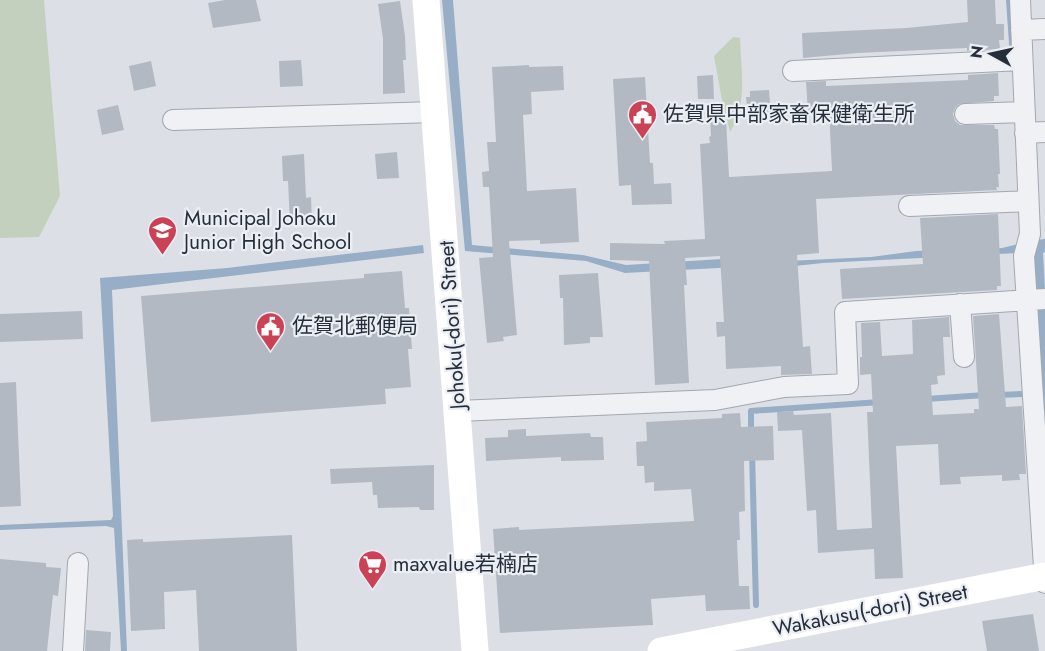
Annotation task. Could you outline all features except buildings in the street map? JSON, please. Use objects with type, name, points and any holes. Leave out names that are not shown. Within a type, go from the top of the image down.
[{"type":"street","name":"Johoku(-dori) Street","points":[[426,0],[475,651]]},
{"type":"street","points":[[1020,0],[1021,30],[1014,60],[1017,112],[1035,132],[1020,201],[1030,234],[1024,256],[1036,299],[1045,583]]},
{"type":"street","points":[[1021,30],[1045,29]]},
{"type":"street","points":[[793,71],[1014,60]]},
{"type":"street","points":[[173,120],[435,112]]},
{"type":"street","points":[[965,114],[1017,112]]},
{"type":"street","points":[[909,206],[1020,201]]},
{"type":"street","points":[[458,411],[716,400],[784,387],[848,384],[844,312],[1036,299]]},
{"type":"street","points":[[960,304],[964,357]]},
{"type":"street","points":[[73,651],[78,563]]},
{"type":"street","name":"Wakakusu(-dori) Street","points":[[661,651],[1045,576]]},
{"type":"green space","points":[[0,0],[44,0],[60,196],[39,237],[0,238]]},
{"type":"green space","points":[[733,37],[740,38],[742,86],[739,110],[730,132],[714,56]]},
{"type":"water","points":[[442,0],[453,0],[472,245],[583,255],[626,265],[738,258],[749,263],[871,257],[916,251],[1002,248],[1045,239],[1045,252],[1043,253],[1045,454],[1018,253],[823,263],[758,270],[737,267],[625,273],[586,261],[465,251]]},
{"type":"water","points":[[423,245],[424,253],[112,290],[127,651],[121,651],[114,528],[106,526],[0,530],[0,525],[111,520],[113,516],[100,278],[227,268]]},
{"type":"waterway","points":[[1009,0],[1013,57]]},
{"type":"waterway","points":[[998,395],[1022,394]]},
{"type":"waterway","points":[[926,399],[985,395]]},
{"type":"waterway","points":[[751,433],[751,411],[880,402]]},
{"type":"waterway","points":[[752,452],[756,605]]},
{"type":"place","name":"佐賀県中部家畜保健衛生所","points":[[642,140]]},
{"type":"place","name":"Municipal Johoku Junior High School","points":[[163,256]]},
{"type":"place","name":"佐賀北郵便局","points":[[271,352]]},
{"type":"place","name":"maxvalue若楠店","points":[[372,590]]}]
